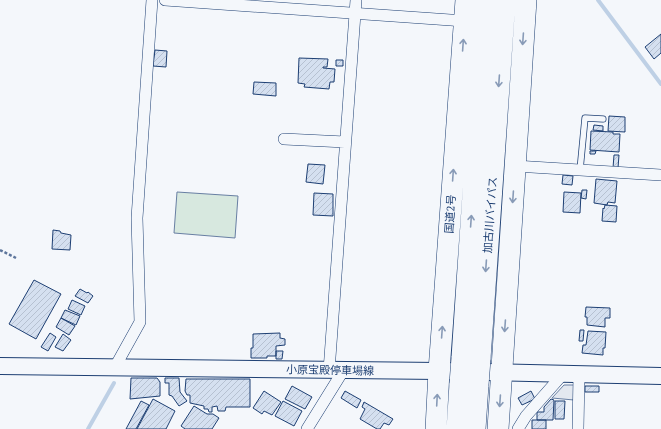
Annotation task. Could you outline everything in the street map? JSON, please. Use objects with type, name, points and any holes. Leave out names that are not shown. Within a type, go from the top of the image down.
[{"type":"highway","name":"国道2号","points":[[436,429],[466,0]]},
{"type":"highway","name":"加古川バイパス","points":[[471,358],[486,0]]},
{"type":"highway","name":"加古川バイパス","points":[[457,429],[469,385],[505,0]]},
{"type":"highway","points":[[498,429],[526,0]]},
{"type":"highway","name":"加古川バイパス","points":[[469,385],[475,429]]},
{"type":"main road","name":"小原宝殿停車場線","points":[[0,366],[439,371],[661,376]]},
{"type":"street","points":[[115,367],[140,322],[137,218],[152,0]]},
{"type":"street","points":[[165,0],[355,12],[465,21]]},
{"type":"street","points":[[307,429],[336,371],[345,142],[356,0]]},
{"type":"street","points":[[284,139],[345,142]]},
{"type":"street","points":[[515,166],[661,176]]},
{"type":"street","points":[[518,429],[526,416],[571,374]]},
{"type":"street","points":[[571,374],[578,429]]},
{"type":"lane","points":[[580,170],[585,118],[603,119]]},
{"type":"path","points":[[0,250],[16,258]]},
{"type":"shaded area","points":[[177,192],[238,196],[235,238],[174,233]]},
{"type":"shaded area","points":[[564,385],[574,385],[574,400],[552,398]]},
{"type":"building","points":[[661,34],[661,53],[654,59],[645,47]]},
{"type":"building","points":[[155,50],[167,51],[166,67],[153,66]]},
{"type":"building","points":[[299,58],[328,59],[327,67],[323,68],[335,69],[334,82],[330,82],[329,89],[304,87],[305,84],[298,83]]},
{"type":"building","points":[[336,60],[343,60],[343,66],[336,66]]},
{"type":"building","points":[[254,82],[276,83],[276,96],[253,94]]},
{"type":"building","points":[[609,116],[625,117],[625,132],[608,131]]},
{"type":"building","points":[[594,125],[603,126],[603,131],[593,130]]},
{"type":"building","points":[[591,131],[613,132],[613,134],[620,134],[619,152],[590,150]]},
{"type":"building","points":[[590,151],[596,151],[595,154],[590,154]]},
{"type":"building","points":[[614,155],[619,155],[618,168],[613,168]]},
{"type":"building","points":[[308,164],[325,165],[323,184],[306,182]]},
{"type":"building","points":[[563,175],[573,176],[572,185],[562,184]]},
{"type":"building","points":[[596,179],[617,181],[615,203],[608,202],[607,205],[594,203]]},
{"type":"building","points":[[582,190],[587,190],[586,199],[581,198]]},
{"type":"building","points":[[564,192],[581,193],[580,213],[563,212]]},
{"type":"building","points":[[314,193],[333,194],[333,216],[313,215]]},
{"type":"building","points":[[605,205],[617,206],[616,222],[602,221],[603,208],[604,209]]},
{"type":"building","points":[[53,230],[71,235],[70,250],[52,249]]},
{"type":"building","points":[[34,280],[61,294],[36,339],[9,324]]},
{"type":"building","points":[[80,289],[93,296],[88,303],[75,296]]},
{"type":"building","points":[[72,300],[85,306],[81,315],[68,309]]},
{"type":"building","points":[[586,307],[610,308],[610,318],[605,318],[605,327],[587,325],[587,317],[585,317]]},
{"type":"building","points":[[65,310],[80,316],[76,325],[61,318]]},
{"type":"building","points":[[61,318],[75,326],[69,335],[56,327]]},
{"type":"building","points":[[580,330],[584,330],[583,341],[579,341]]},
{"type":"building","points":[[588,331],[606,332],[603,355],[582,353],[583,345],[586,345]]},
{"type":"building","points":[[50,333],[56,337],[48,351],[41,347]]},
{"type":"building","points":[[280,333],[280,338],[285,339],[285,345],[276,346],[276,356],[267,356],[267,358],[251,358],[253,334]]},
{"type":"building","points":[[63,334],[71,340],[63,351],[55,347]]},
{"type":"building","points":[[276,351],[283,351],[282,359],[276,359]]},
{"type":"building","points":[[131,378],[157,378],[160,382],[160,396],[130,399]]},
{"type":"building","points":[[165,378],[179,378],[180,392],[187,401],[179,406],[172,396],[169,395],[169,383],[165,383]]},
{"type":"building","points":[[186,379],[250,379],[250,407],[226,407],[225,411],[218,411],[217,406],[212,407],[212,412],[209,412],[208,409],[204,409],[204,406],[190,403],[190,395],[187,395],[185,391]]},
{"type":"building","points":[[292,386],[312,397],[305,409],[285,399]]},
{"type":"building","points":[[585,386],[599,386],[599,392],[585,392]]},
{"type":"building","points":[[264,391],[281,402],[272,415],[264,411],[262,414],[253,408]]},
{"type":"building","points":[[345,391],[361,400],[357,408],[341,398]]},
{"type":"building","points":[[531,391],[535,399],[522,405],[518,398]]},
{"type":"building","points":[[153,399],[175,411],[166,429],[137,429]]},
{"type":"building","points":[[551,399],[554,400],[553,420],[537,420],[537,412],[544,412],[544,407]]},
{"type":"building","points":[[141,401],[149,405],[136,429],[126,429]]},
{"type":"building","points":[[283,401],[302,411],[294,426],[275,416]]},
{"type":"building","points":[[555,401],[565,401],[564,419],[555,419]]},
{"type":"building","points":[[364,402],[393,419],[389,425],[384,423],[380,429],[377,429],[360,419],[365,409],[362,407]]},
{"type":"building","points":[[194,406],[207,414],[213,414],[219,418],[212,429],[185,429],[181,426]]},
{"type":"building","points":[[532,420],[546,420],[546,429],[532,429]]},
{"type":"waterway","points":[[598,0],[661,84]]},
{"type":"waterway","points":[[88,429],[114,383]]}]
